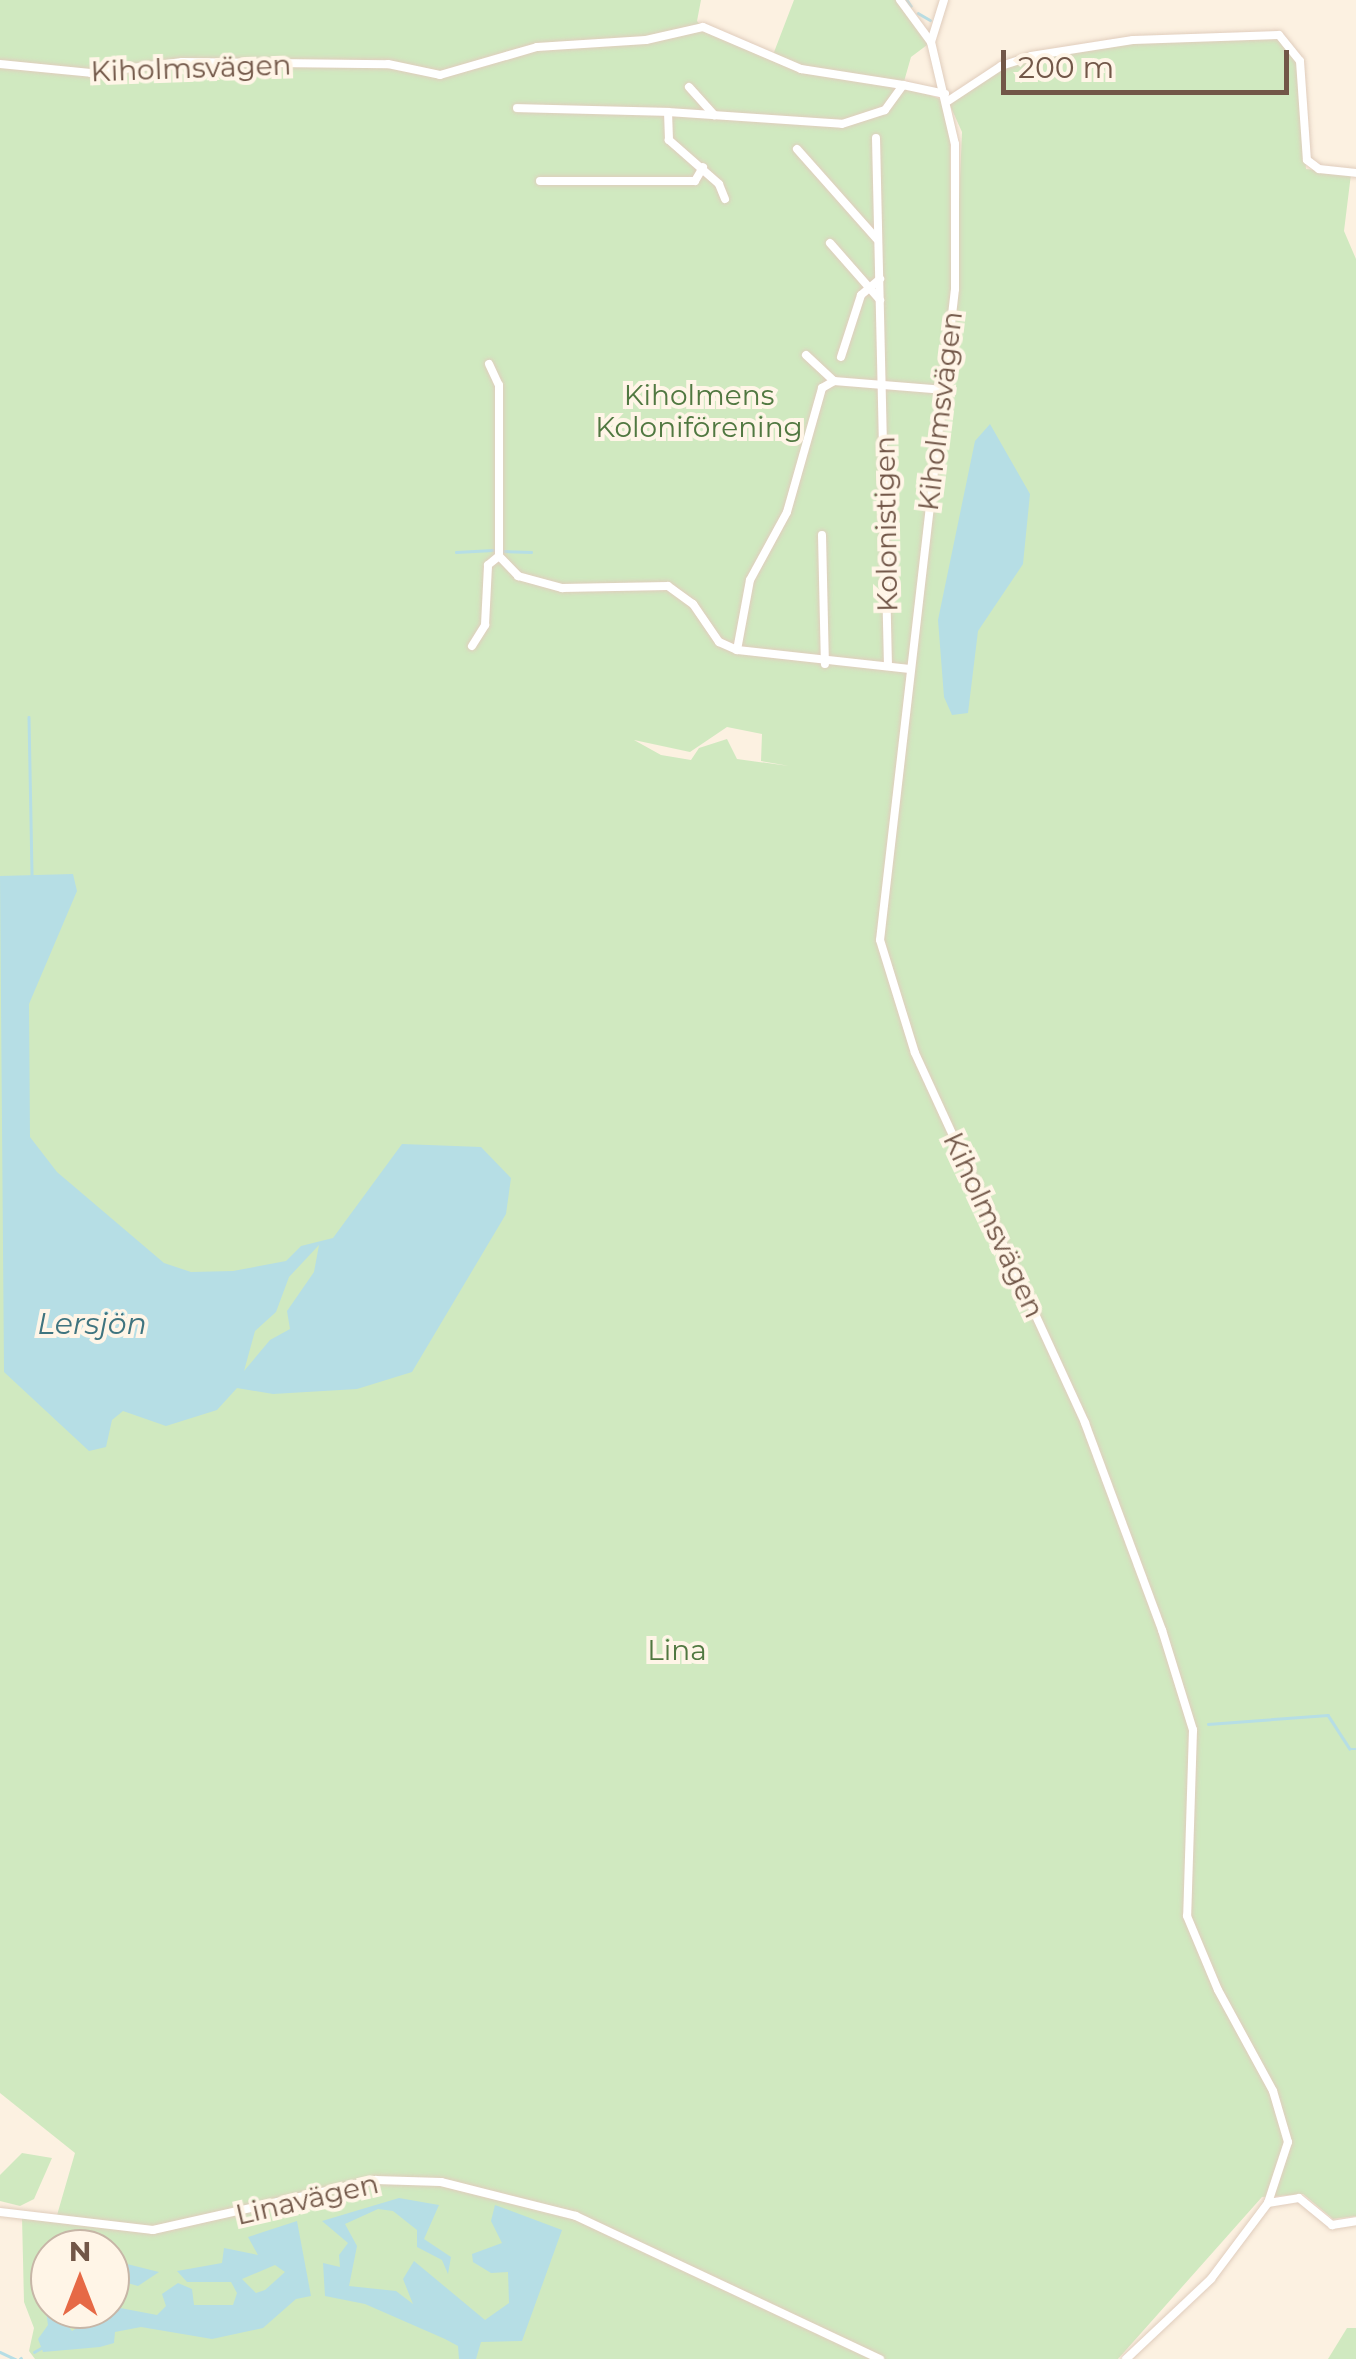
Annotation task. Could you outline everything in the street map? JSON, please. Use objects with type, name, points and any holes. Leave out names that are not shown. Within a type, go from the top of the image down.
[{"type":"street","points":[[900,0],[931,42]]},
{"type":"street","points":[[931,42],[944,0]]},
{"type":"street","name":"Kiholmsvägen","points":[[0,64],[90,73],[182,62],[388,64],[440,76],[537,47],[646,40],[704,27],[801,70],[903,85]]},
{"type":"street","points":[[517,108],[861,122],[885,110],[903,85],[946,98],[1001,66],[1031,56],[1133,40],[1279,36],[1300,61],[1308,160],[1319,169],[1356,173]]},
{"type":"street","name":"Kiholmsvägen","points":[[931,42],[956,144],[955,271],[880,940],[915,1053],[1102,1466],[1193,1730],[1187,1916],[1286,2123],[1285,2166],[1268,2203],[1211,2279],[1126,2359]]},
{"type":"street","points":[[689,87],[714,116]]},
{"type":"street","points":[[668,112],[669,140],[703,167],[725,199]]},
{"type":"street","name":"Kolonistigen","points":[[876,138],[888,665]]},
{"type":"street","points":[[797,149],[879,241]]},
{"type":"street","points":[[540,181],[695,180],[703,167]]},
{"type":"street","points":[[830,243],[880,300]]},
{"type":"street","points":[[841,356],[868,286],[880,279]]},
{"type":"street","points":[[806,356],[834,381]]},
{"type":"street","points":[[489,364],[499,386],[499,556]]},
{"type":"street","points":[[738,650],[750,580],[787,512],[822,388],[834,381],[944,390]]},
{"type":"street","points":[[822,535],[825,664]]},
{"type":"street","points":[[472,646],[485,626],[488,565],[499,556]]},
{"type":"street","points":[[499,556],[536,585],[668,586],[692,604],[718,642],[738,650],[825,664],[908,669]]},
{"type":"street","name":"Linavägen","points":[[0,2212],[153,2230],[375,2180],[441,2182],[576,2216],[880,2359]]},
{"type":"street","points":[[1268,2203],[1298,2198],[1332,2224],[1356,2222]]},
{"type":"green space","name":"Lina","points":[[0,0],[701,0],[697,21],[706,32],[771,60],[794,0],[900,0],[931,42],[911,57],[903,85],[940,99],[950,124],[951,290],[940,410],[950,411],[962,132],[948,101],[1001,66],[1133,40],[1279,35],[1298,52],[1306,169],[1351,174],[1344,231],[1356,259],[1356,2216],[1333,2219],[1303,2194],[1262,2197],[1118,2359],[35,2359],[29,2351],[34,2329],[130,2329],[130,2229],[30,2229],[30,2318],[24,2302],[22,2217],[55,2222],[75,2153],[0,2093]],"holes":[[[727,727],[762,734],[761,761],[789,766],[737,759],[727,739],[699,748],[691,760],[661,755],[634,740],[690,752]]]},
{"type":"green space","points":[[22,2153],[52,2158],[34,2199],[20,2206],[0,2201],[0,2175]]},
{"type":"green space","points":[[1347,2328],[1356,2328],[1356,2359],[1328,2359]]},
{"type":"water","points":[[990,424],[1030,494],[1023,564],[978,631],[968,713],[952,715],[944,697],[938,620],[975,441]]},
{"type":"water","name":"Lersjön","points":[[73,874],[77,891],[29,1004],[30,1137],[57,1172],[164,1263],[191,1272],[233,1271],[286,1261],[301,1246],[333,1238],[402,1144],[481,1147],[511,1178],[506,1214],[412,1372],[357,1389],[273,1394],[237,1388],[217,1410],[166,1426],[123,1411],[112,1420],[106,1447],[89,1451],[4,1372],[0,876]],"holes":[[[319,1245],[314,1272],[287,1311],[290,1329],[270,1340],[244,1371],[255,1331],[276,1312],[289,1277]]]},
{"type":"water","points":[[399,2198],[439,2205],[424,2239],[451,2257],[448,2274],[442,2260],[417,2247],[417,2230],[393,2211],[378,2209],[345,2224],[357,2246],[349,2286],[396,2291],[413,2304],[403,2279],[414,2261],[485,2320],[509,2303],[508,2272],[491,2273],[473,2262],[472,2254],[502,2243],[491,2221],[495,2205],[562,2230],[522,2341],[481,2342],[476,2359],[459,2359],[458,2346],[445,2339],[365,2304],[325,2296],[323,2263],[340,2267],[339,2255],[348,2243],[322,2221]]},
{"type":"water","points":[[297,2221],[311,2296],[296,2299],[263,2328],[212,2339],[141,2327],[115,2332],[114,2343],[100,2347],[43,2352],[38,2339],[45,2329],[130,2329],[130,2310],[157,2315],[166,2306],[162,2294],[178,2283],[192,2289],[194,2305],[233,2305],[237,2293],[231,2282],[187,2282],[177,2271],[222,2263],[224,2248],[258,2255],[248,2237]],"holes":[[[275,2265],[285,2272],[256,2293],[242,2279]]]},
{"type":"water","points":[[130,2265],[159,2272],[138,2286],[130,2284]]},
{"type":"waterway","points":[[907,0],[911,6]]},
{"type":"waterway","points":[[918,13],[930,20]]},
{"type":"waterway","points":[[456,552],[493,550]]},
{"type":"waterway","points":[[504,551],[531,552]]},
{"type":"waterway","points":[[29,717],[32,875]]},
{"type":"waterway","points":[[1208,1724],[1328,1715],[1350,1749],[1356,1749]]},
{"type":"waterway","points":[[34,2352],[41,2348]]},
{"type":"waterway","points":[[0,2352],[15,2359]]},
{"type":"park label","name":"Kiholmens Koloniförening","points":[[699,411]]}]
